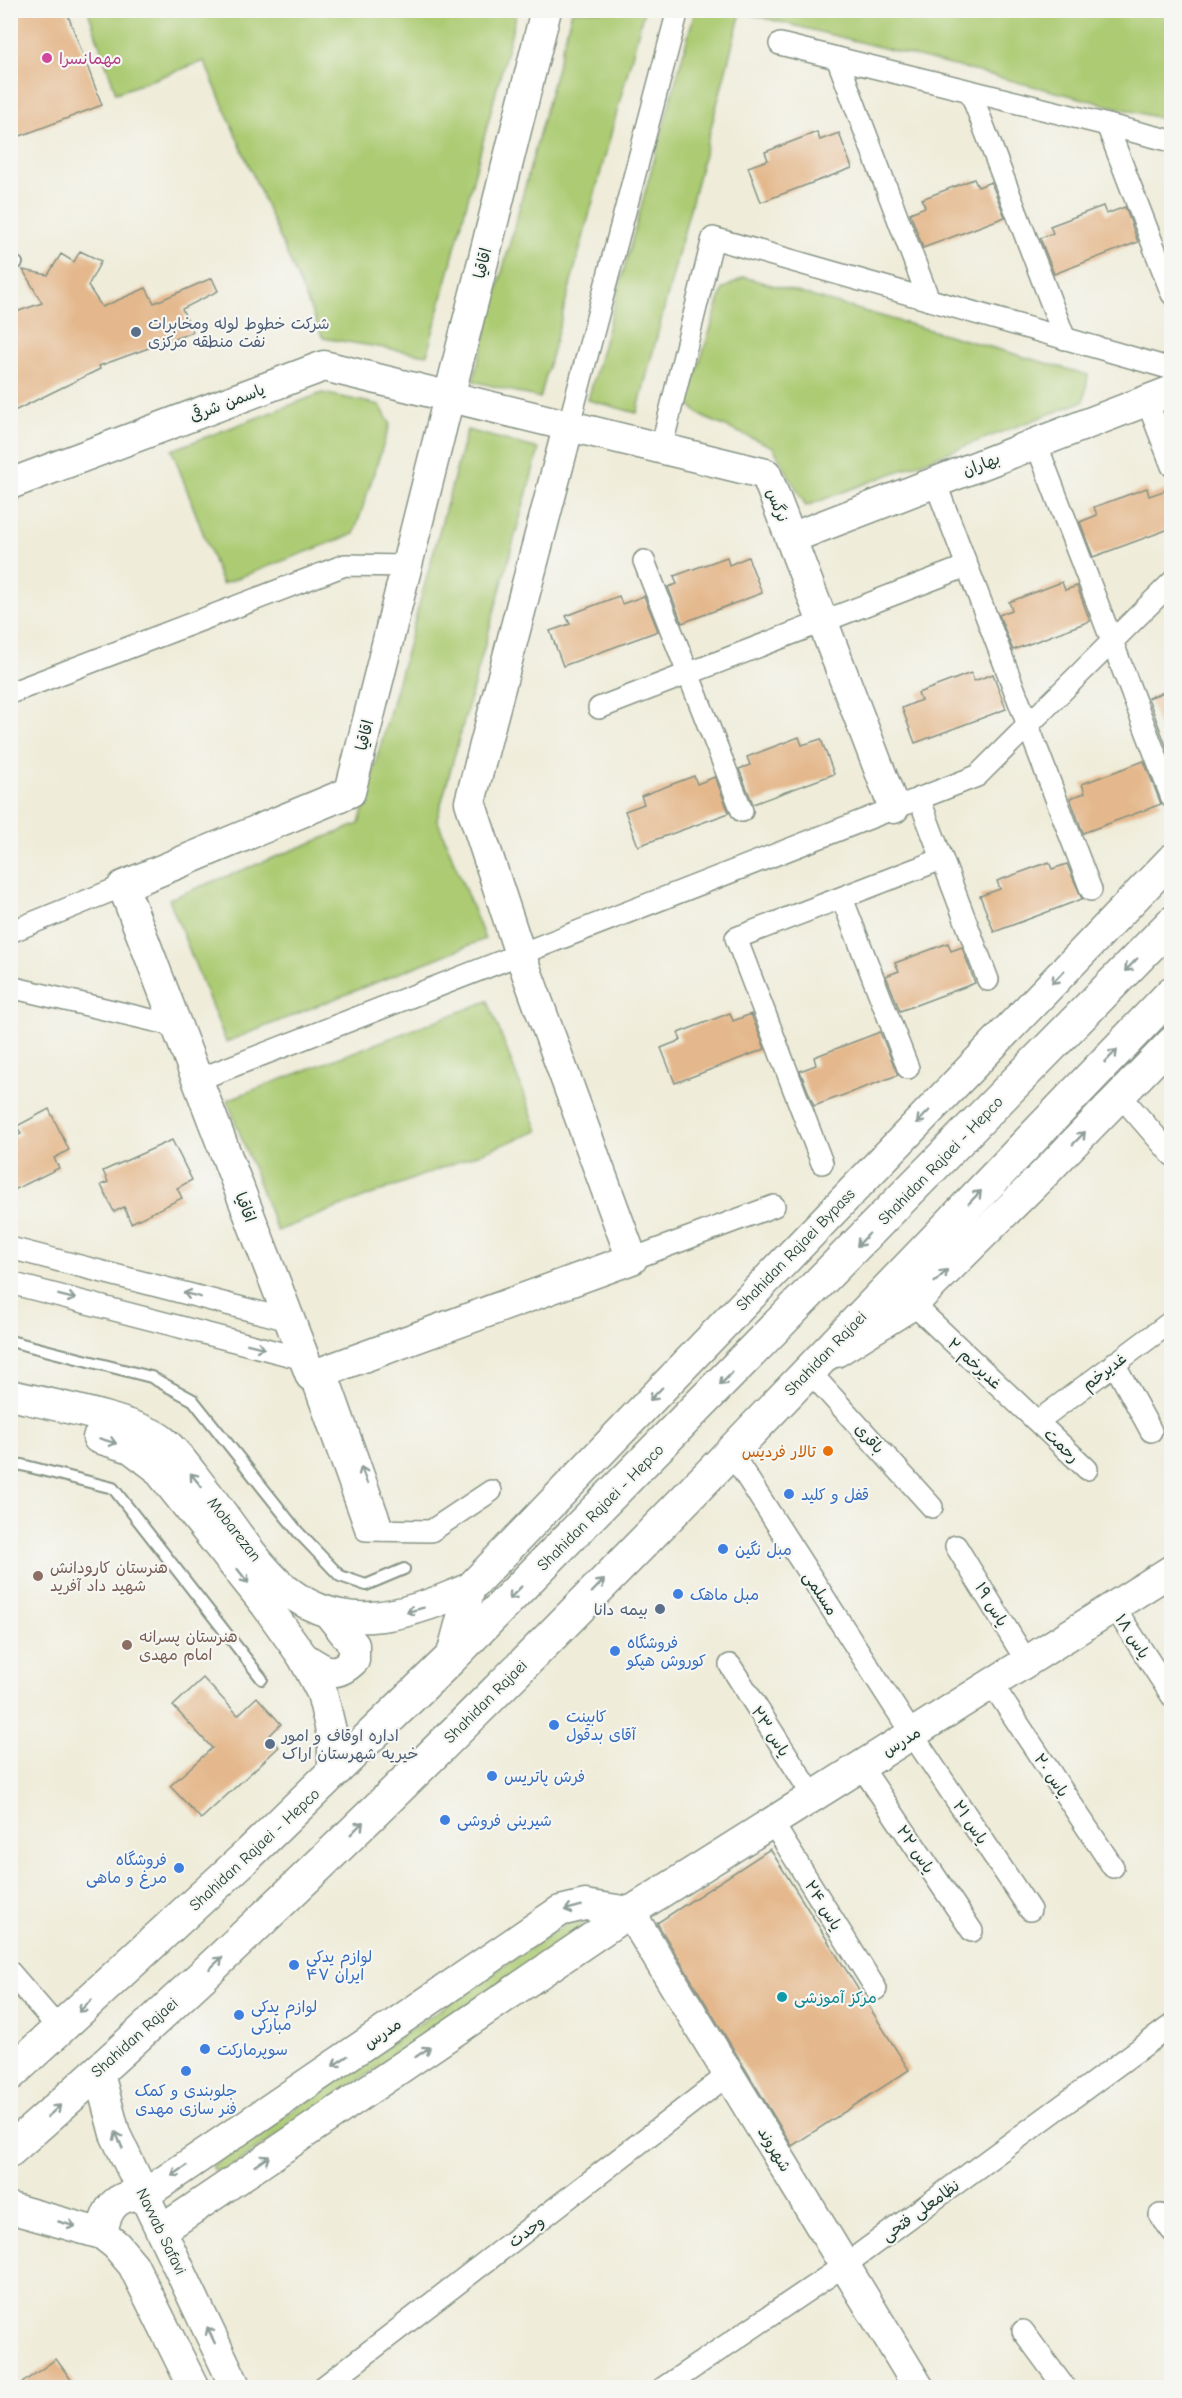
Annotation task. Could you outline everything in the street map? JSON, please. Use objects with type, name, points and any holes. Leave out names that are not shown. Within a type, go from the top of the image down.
[{"type":"main road","name":"Shahidan Rajaei - Hepco","points":[[10,2074],[60,2030],[333,1773],[451,1658],[1172,923]]},
{"type":"main road","points":[[808,1370],[1172,993]]},
{"type":"main road","name":"Shahidan Rajaei","points":[[10,2150],[290,1896],[527,1659],[808,1370]]},
{"type":"street","name":"اقاقیا","points":[[314,1368],[289,1320],[123,886],[350,792],[546,10]]},
{"type":"street","points":[[632,1259],[520,954],[470,802],[678,10]]},
{"type":"street","points":[[780,44],[1172,141]]},
{"type":"street","points":[[837,58],[929,300]]},
{"type":"street","points":[[970,91],[1065,339]]},
{"type":"street","points":[[1107,125],[1172,294]]},
{"type":"street","points":[[661,449],[713,238],[1172,369]]},
{"type":"street","name":"یاسمن شرقی","points":[[10,484],[324,366],[448,398]]},
{"type":"street","points":[[1159,396],[1172,466]]},
{"type":"street","name":"بهاران","points":[[790,538],[1159,396]]},
{"type":"street","name":"نرگس","points":[[448,398],[766,474],[823,622],[906,803]]},
{"type":"street","points":[[1036,443],[1172,798]]},
{"type":"street","points":[[934,482],[1091,890]]},
{"type":"street","points":[[644,561],[742,811]]},
{"type":"street","points":[[10,693],[345,565],[406,566]]},
{"type":"street","points":[[599,708],[967,566]]},
{"type":"street","points":[[198,1080],[977,776],[1172,582]]},
{"type":"street","points":[[906,803],[942,859],[988,980]]},
{"type":"street","points":[[822,1163],[736,938],[942,859]]},
{"type":"street","name":"Shahidan Rajaei Bypass","points":[[451,1658],[470,1588],[1172,859]]},
{"type":"street","points":[[11,931],[123,886]]},
{"type":"street","points":[[842,898],[908,1068]]},
{"type":"street","points":[[10,987],[177,1026]]},
{"type":"street","points":[[808,1370],[912,1304],[1172,1042]]},
{"type":"street","points":[[1120,1095],[1172,1155]]},
{"type":"street","points":[[10,1283],[314,1368],[632,1259],[774,1206]]},
{"type":"street","points":[[10,1248],[289,1320]]},
{"type":"street","name":"غدیرخم ۲","points":[[912,1304],[1038,1421]]},
{"type":"street","name":"غدیرخم","points":[[1038,1421],[1172,1321]]},
{"type":"street","points":[[1114,1363],[1151,1431]]},
{"type":"street","points":[[314,1368],[375,1530],[431,1531],[491,1491]]},
{"type":"street","name":"باقری","points":[[808,1370],[932,1507]]},
{"type":"street","name":"Mobarezan","points":[[10,1395],[122,1423],[162,1440],[278,1582],[304,1602],[330,1615],[395,1615],[433,1605],[470,1588]]},
{"type":"street","name":"Mobarezan","points":[[10,1415],[131,1448],[156,1467],[266,1605],[303,1657],[322,1693],[333,1739],[333,1773]]},
{"type":"street","name":"رحمت","points":[[1038,1421],[1087,1469]]},
{"type":"street","name":"مسلمی","points":[[730,1451],[912,1734]]},
{"type":"street","name":"یاس ۱۹","points":[[956,1546],[1027,1662]]},
{"type":"street","name":"مدرس","points":[[162,2230],[630,1912],[1172,1570]]},
{"type":"street","name":"یاس ۱۸","points":[[1114,1607],[1172,1696]]},
{"type":"street","points":[[303,1657],[321,1670],[333,1672],[344,1670],[354,1660],[354,1645],[330,1615]]},
{"type":"street","name":"یاس ۲۳","points":[[730,1665],[813,1796]]},
{"type":"street","name":"یاس ۲۰","points":[[992,1684],[1113,1867]]},
{"type":"street","name":"یاس ۲۱","points":[[912,1734],[1030,1910]]},
{"type":"street","name":"یاس ۲۲","points":[[861,1766],[972,1931]]},
{"type":"street","name":"یاس ۲۴","points":[[772,1822],[876,1989]]},
{"type":"street","name":"مدرس","points":[[144,2195],[560,1911],[585,1905],[630,1912]]},
{"type":"street","name":"شهروند","points":[[630,1912],[919,2388]]},
{"type":"street","points":[[10,1972],[60,2030]]},
{"type":"street","name":"نظامعلی فتحی","points":[[663,2388],[845,2265],[1172,2025]]},
{"type":"street","name":"Navvab Safavi","points":[[98,2070],[116,2134],[236,2388]]},
{"type":"street","name":"وحدت","points":[[322,2388],[729,2074]]},
{"type":"street","points":[[102,2234],[104,2217],[112,2205],[123,2196],[144,2195]]},
{"type":"street","points":[[10,2208],[102,2234],[116,2245],[133,2265],[194,2388]]},
{"type":"street","points":[[1023,2331],[1065,2388]]},
{"type":"lane","points":[[10,1341],[152,1377],[193,1400],[298,1532],[340,1576],[366,1585],[404,1569]]},
{"type":"lane","points":[[10,1462],[112,1488],[262,1679]]},
{"type":"green space","points":[[511,10],[517,12],[427,355],[323,338],[204,61],[116,93],[88,11]]},
{"type":"green space","points":[[572,11],[644,11],[540,398],[473,381]]},
{"type":"green space","points":[[695,11],[1171,11],[1171,121],[741,12],[637,413],[588,400]]},
{"type":"green space","points":[[744,277],[1088,375],[1084,401],[806,506],[773,447],[703,417],[687,403],[723,289]]},
{"type":"green space","points":[[322,393],[380,405],[390,424],[354,534],[222,584],[172,450]]},
{"type":"green space","points":[[467,430],[539,449],[437,819],[485,939],[226,1042],[169,899],[359,824]]},
{"type":"green space","points":[[488,1001],[538,1131],[277,1231],[227,1100]]},
{"type":"green space","points":[[574,1918],[584,1928],[225,2171],[214,2170],[211,2166]]},
{"type":"building","name":"مهمانسرا","points":[[10,10],[66,10],[102,105],[10,140]]},
{"type":"building","points":[[817,132],[820,140],[839,133],[852,168],[761,202],[748,167],[768,160],[765,152]]},
{"type":"building","points":[[974,179],[978,187],[991,182],[1005,217],[923,248],[910,213],[925,207],[922,199]]},
{"type":"building","points":[[1103,206],[1106,214],[1125,207],[1138,242],[1054,274],[1040,238],[1053,233],[1050,226]]},
{"type":"building","points":[[80,251],[101,261],[88,286],[102,307],[146,288],[154,303],[212,278],[218,291],[182,309],[193,332],[99,366],[100,369],[10,413],[10,314],[42,303],[23,270],[48,275],[61,254],[74,262]]},
{"type":"building","points":[[1147,488],[1149,496],[1172,488],[1172,528],[1093,557],[1080,522],[1097,515],[1094,507]]},
{"type":"building","points":[[727,557],[729,565],[748,557],[762,593],[682,623],[668,587],[677,584],[674,576]]},
{"type":"building","points":[[1062,582],[1065,590],[1077,586],[1090,621],[1013,650],[999,615],[1012,610],[1009,602]]},
{"type":"building","points":[[619,596],[622,604],[644,596],[658,631],[563,666],[550,631],[570,624],[566,616]]},
{"type":"building","points":[[971,673],[974,681],[993,674],[1006,709],[915,743],[902,708],[921,700],[918,693]]},
{"type":"building","points":[[1172,689],[1172,761],[1148,698]]},
{"type":"building","points":[[799,737],[802,745],[821,739],[834,774],[753,804],[739,769],[750,765],[747,757]]},
{"type":"building","points":[[1144,761],[1161,804],[1083,833],[1070,798],[1085,793],[1082,784]]},
{"type":"building","points":[[694,776],[697,784],[715,777],[729,813],[638,846],[625,811],[644,804],[641,796]]},
{"type":"building","points":[[1049,862],[1052,869],[1067,864],[1082,899],[994,932],[980,896],[1000,889],[997,881]]},
{"type":"building","points":[[948,943],[951,951],[962,947],[975,983],[900,1011],[886,976],[899,971],[895,963]]},
{"type":"building","points":[[730,1013],[733,1021],[751,1014],[765,1049],[675,1083],[661,1048],[681,1040],[678,1033]]},
{"type":"building","points":[[880,1032],[898,1075],[814,1106],[800,1071],[816,1065],[814,1057]]},
{"type":"building","points":[[49,1109],[69,1150],[54,1158],[59,1168],[10,1192],[10,1139],[21,1134],[17,1126]]},
{"type":"building","points":[[172,1140],[192,1180],[177,1188],[182,1198],[131,1223],[124,1207],[114,1212],[101,1185],[108,1182],[103,1171]]},
{"type":"building","points":[[203,1678],[238,1715],[257,1697],[281,1724],[269,1736],[279,1747],[201,1819],[170,1786],[212,1748],[173,1706]]},
{"type":"building","name":"مرکز آموزشی","points":[[770,1849],[909,2070],[792,2146],[657,1923]]},
{"type":"building","points":[[56,2359],[77,2388],[15,2388]]},
{"type":"place","name":"مهمانسرا","points":[[47,58]]},
{"type":"place","name":"شرکت خطوط لوله ومخابرات نفت منطقه مرکزی","points":[[136,332]]},
{"type":"place","name":"تالار فردیس","points":[[828,1451]]},
{"type":"place","name":"قفل و کلید","points":[[789,1494]]},
{"type":"place","name":"مبل نگین","points":[[723,1549]]},
{"type":"place","name":"هنرستان کارودانش شهید داد آفرید","points":[[38,1576]]},
{"type":"place","name":"مبل ماهک","points":[[678,1594]]},
{"type":"place","name":"بیمه دانا","points":[[660,1609]]},
{"type":"place","name":"هنرستان پسرانه امام مهدی","points":[[127,1645]]},
{"type":"place","name":"فروشگاه کوروش هپکو","points":[[615,1651]]},
{"type":"place","name":"کابینت آقای بدقول","points":[[554,1725]]},
{"type":"place","name":"اداره اوقاف و امور خیریه شهرستان اراک","points":[[270,1744]]},
{"type":"place","name":"فرش پاتریس","points":[[492,1776]]},
{"type":"place","name":"شیرینی فروشی","points":[[445,1820]]},
{"type":"place","name":"فروشگاه مرغ و ماهی","points":[[179,1868]]},
{"type":"place","name":"لوازم یدکی ایران ۴۷","points":[[294,1965]]},
{"type":"place","name":"مرکز آموزشی","points":[[782,1997]]},
{"type":"place","name":"لوازم یدکی مبارکی","points":[[239,2015]]},
{"type":"place","name":"سوپرمارکت","points":[[205,2049]]},
{"type":"place","name":"جلوبندی و کمک فنر سازی مهدی","points":[[186,2071]]}]
